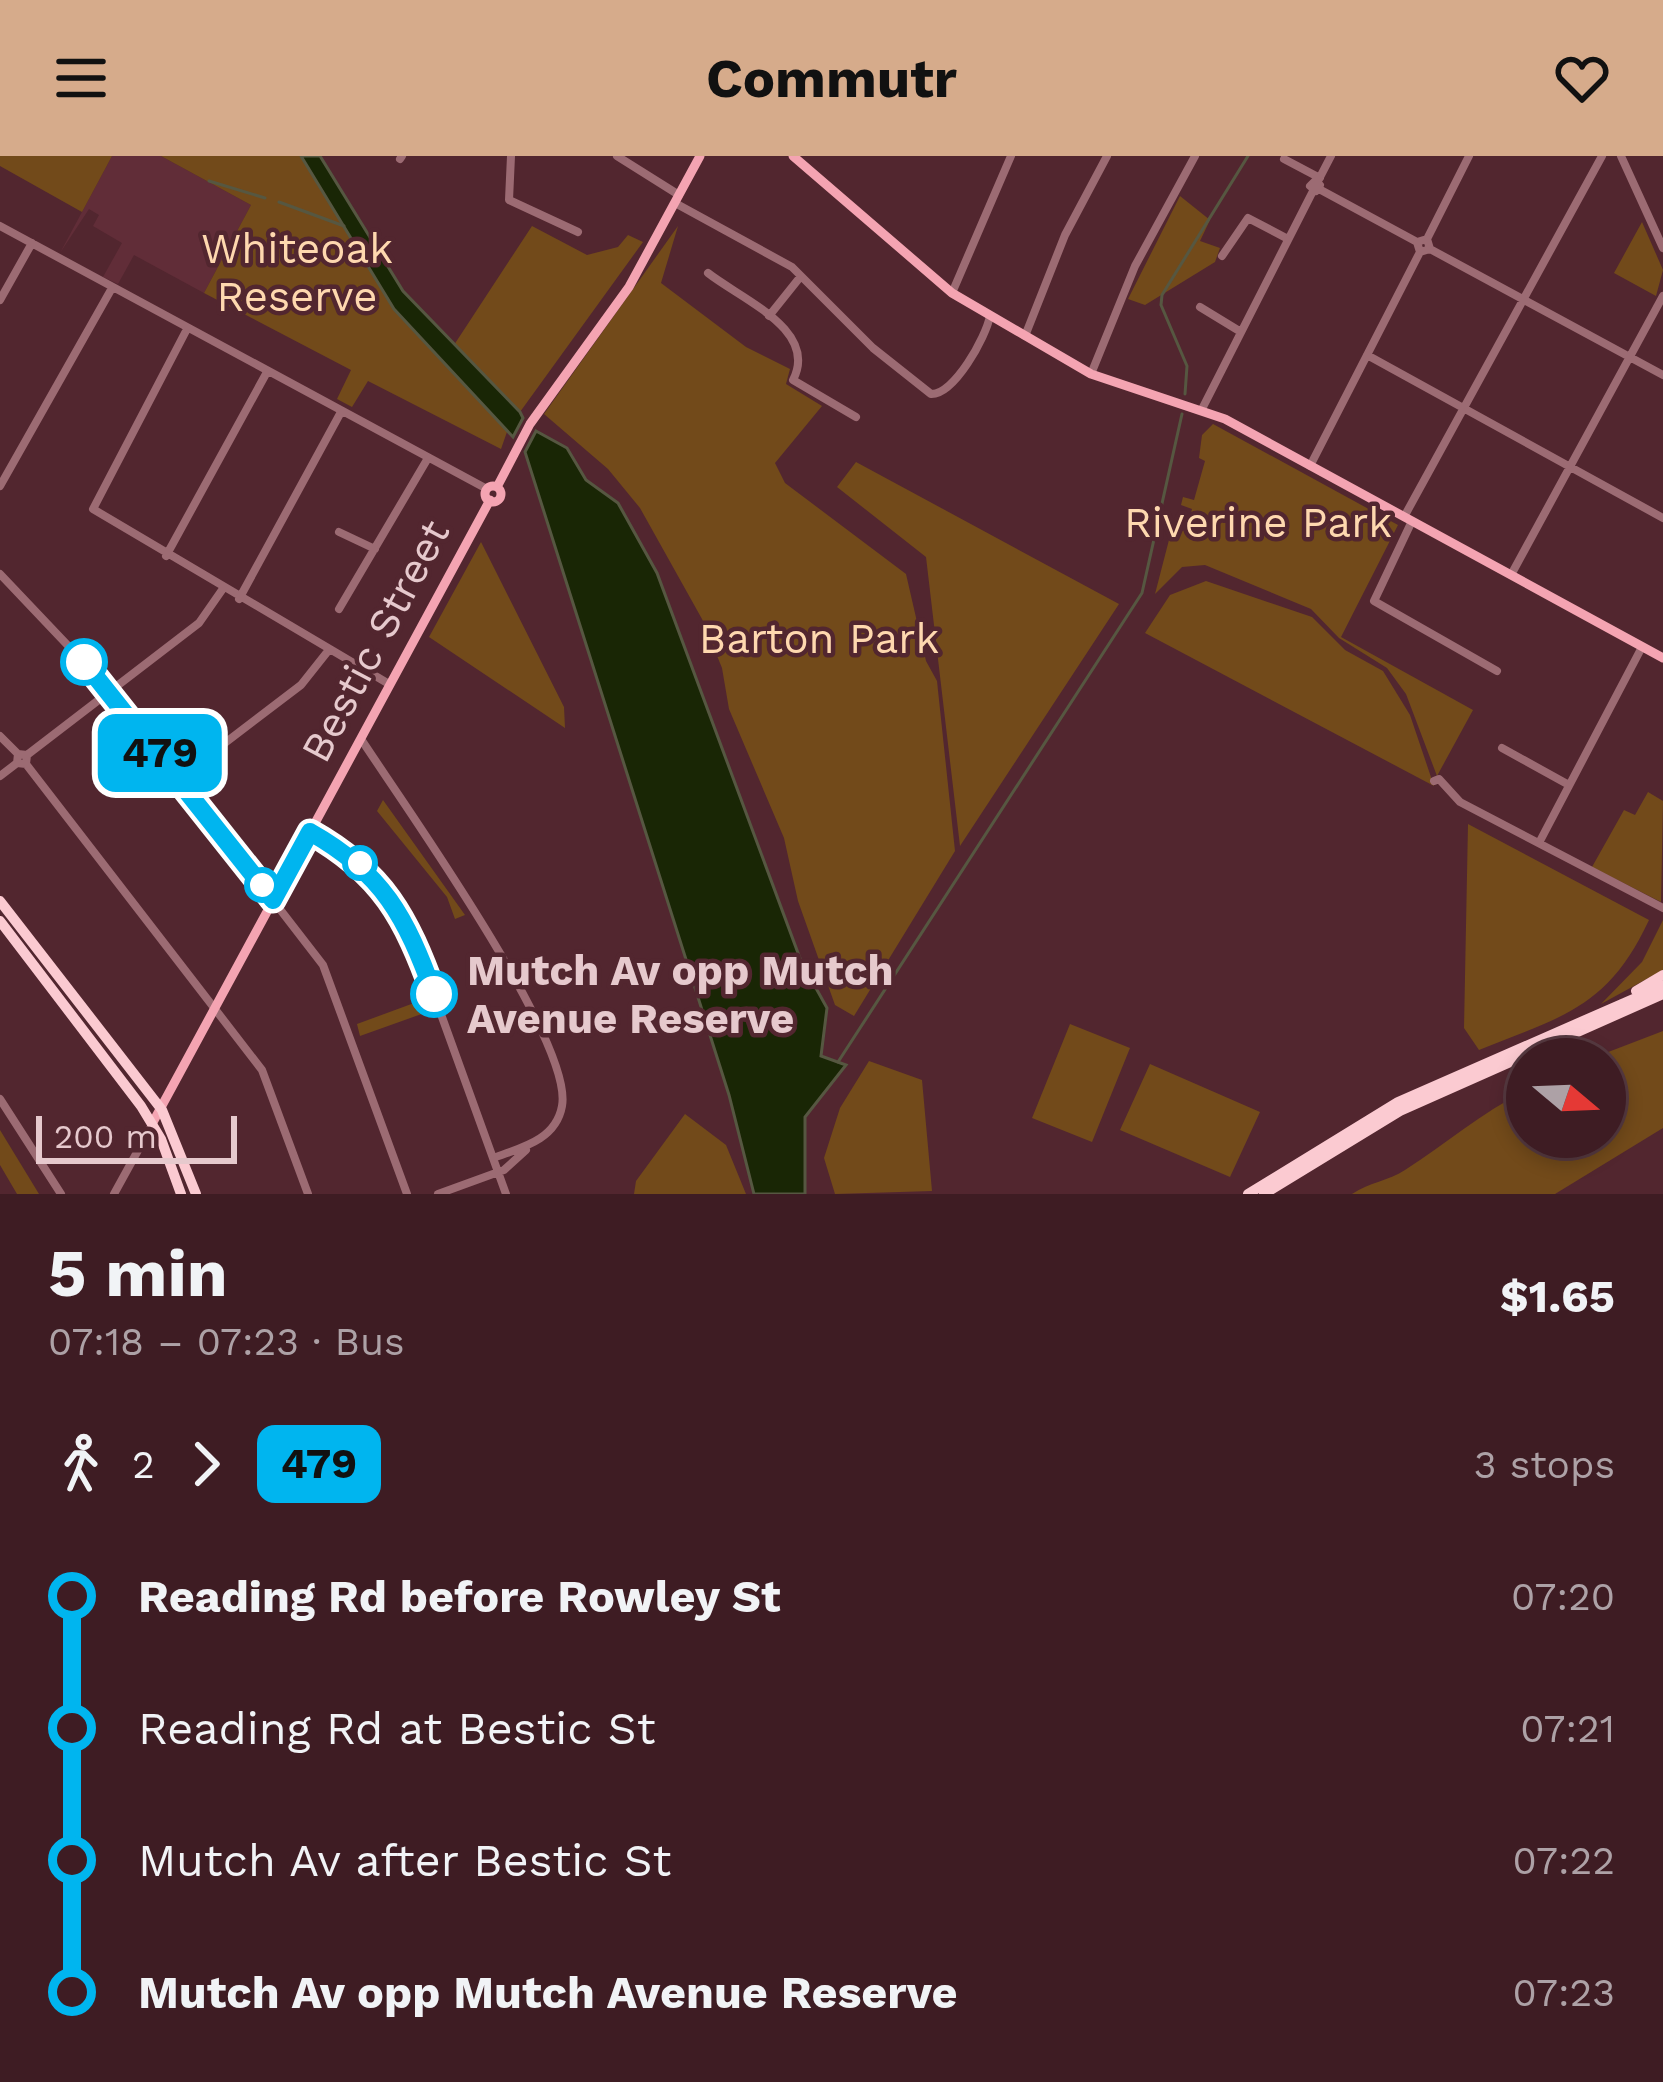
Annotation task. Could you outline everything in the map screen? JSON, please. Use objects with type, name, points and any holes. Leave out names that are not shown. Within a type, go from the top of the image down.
[{"type":"highway","points":[[0,901],[161,1110],[196,1194]]},
{"type":"highway","points":[[0,921],[152,1124],[181,1194]]},
{"type":"highway","points":[[1598,1018],[1663,975]]},
{"type":"highway","points":[[1248,1194],[1334,1137],[1663,993]]},
{"type":"highway","points":[[1264,1194],[1433,1091]]},
{"type":"main road","name":"Bestic Street","points":[[152,1124],[518,444],[629,286],[700,156]]},
{"type":"main road","points":[[793,156],[952,293],[990,316],[1118,388],[1202,409],[1663,658]]},
{"type":"street","points":[[511,156],[509,200],[578,232]]},
{"type":"street","points":[[617,156],[801,275],[907,378],[931,394],[942,394],[988,329],[990,316]]},
{"type":"street","points":[[952,293],[1011,156]]},
{"type":"street","points":[[1025,336],[1065,235],[1107,156]]},
{"type":"street","points":[[1091,374],[1135,266],[1195,156]]},
{"type":"street","points":[[1202,409],[1331,156]]},
{"type":"street","points":[[1310,466],[1468,156]]},
{"type":"street","points":[[1496,671],[1374,601],[1463,407],[1602,156]]},
{"type":"street","points":[[1622,156],[1663,248]]},
{"type":"street","points":[[1284,159],[1317,185],[1663,375]]},
{"type":"street","points":[[1222,256],[1248,218],[1288,239]]},
{"type":"street","points":[[0,226],[491,492]]},
{"type":"street","points":[[0,300],[32,243]]},
{"type":"street","points":[[708,273],[793,335],[800,355],[793,380],[856,417]]},
{"type":"street","points":[[769,316],[801,275]]},
{"type":"street","points":[[0,486],[112,288]]},
{"type":"street","points":[[1511,575],[1661,300]]},
{"type":"street","points":[[1200,308],[1241,332]]},
{"type":"street","points":[[187,329],[93,509],[222,590],[388,684]]},
{"type":"street","points":[[1367,355],[1663,518]]},
{"type":"street","points":[[166,556],[267,372]]},
{"type":"street","points":[[238,599],[341,412]]},
{"type":"street","points":[[339,609],[428,458]]},
{"type":"street","points":[[339,532],[375,549]]},
{"type":"street","points":[[0,574],[112,692],[325,968],[407,1194]]},
{"type":"street","points":[[0,776],[208,615],[222,590]]},
{"type":"street","points":[[1540,841],[1642,647]]},
{"type":"street","points":[[179,778],[302,686],[328,651]]},
{"type":"street","points":[[0,736],[262,1070],[308,1194]]},
{"type":"street","points":[[360,738],[514,973],[559,1076],[560,1113],[532,1145],[498,1172],[438,1194]]},
{"type":"street","points":[[1502,748],[1569,785]]},
{"type":"street","points":[[1435,781],[1460,802],[1663,908]]},
{"type":"street","points":[[310,832],[354,856],[408,922],[506,1194]]},
{"type":"street","points":[[0,1099],[61,1194]]},
{"type":"street","name":"Bestic Street","points":[[114,1194],[152,1124]]},
{"type":"street","points":[[493,1158],[532,1145]]},
{"type":"shaded area","points":[[112,156],[161,156],[251,205],[204,293],[134,255],[118,284],[103,277],[122,243],[93,226],[99,215],[89,209],[60,253]]},
{"type":"shaded area","points":[[301,156],[320,156],[403,291],[520,412],[523,418],[513,437],[394,309]]},
{"type":"shaded area","points":[[536,431],[567,448],[586,480],[618,503],[657,573],[801,961],[827,1008],[821,1056],[846,1065],[805,1117],[805,1194],[754,1194],[729,1095],[525,452]]},
{"type":"green space","points":[[0,156],[112,156],[82,212],[0,166]]},
{"type":"green space","name":"Whiteoak Reserve","points":[[161,156],[301,156],[394,309],[508,429],[501,449],[368,381],[352,407],[337,399],[351,370],[204,293],[251,205]]},
{"type":"green space","points":[[1180,196],[1210,220],[1200,241],[1220,248],[1215,262],[1145,305],[1128,299]]},
{"type":"green space","points":[[1642,222],[1663,270],[1656,296],[1614,273]]},
{"type":"green space","points":[[532,226],[587,255],[618,247],[628,235],[643,242],[520,412],[454,345]]},
{"type":"green space","name":"Barton Park","points":[[678,226],[661,283],[746,347],[790,369],[786,384],[822,406],[775,463],[785,483],[906,574],[926,661],[937,681],[955,851],[854,1016],[835,1005],[798,901],[784,838],[729,709],[722,668],[702,619],[640,508],[608,469],[544,414]]},
{"type":"green space","name":"Riverine Park","points":[[1213,424],[1398,525],[1341,637],[1473,710],[1437,776],[1406,694],[1387,668],[1339,638],[1311,609],[1205,565],[1182,567],[1155,594],[1170,536],[1187,529],[1192,509],[1181,505],[1183,497],[1194,500],[1205,461],[1199,458],[1202,435]]},
{"type":"green space","points":[[856,462],[1119,604],[960,846],[926,557],[837,487]]},
{"type":"green space","points":[[481,542],[564,707],[565,728],[429,637]]},
{"type":"green space","points":[[1206,581],[1312,617],[1345,650],[1383,671],[1410,715],[1434,786],[1145,633],[1170,595]]},
{"type":"green space","points":[[1648,792],[1663,801],[1661,902],[1592,867],[1624,810],[1635,815]]},
{"type":"green space","points":[[383,800],[465,915],[455,919],[447,897],[377,811]]},
{"type":"green space","points":[[1468,824],[1649,920],[1617,973],[1580,1005],[1479,1050],[1464,1028]]},
{"type":"green space","points":[[1663,920],[1663,970],[1601,1004],[1642,962]]},
{"type":"green space","points":[[425,999],[430,1011],[360,1036],[357,1024]]},
{"type":"green space","points":[[1070,1024],[1130,1048],[1092,1142],[1032,1118]]},
{"type":"green space","points":[[1663,1031],[1663,1128],[1626,1151],[1626,1045]]},
{"type":"green space","points":[[869,1061],[922,1080],[932,1191],[835,1194],[824,1158],[840,1108]]},
{"type":"green space","points":[[1150,1064],[1260,1112],[1230,1177],[1120,1130]]},
{"type":"green space","points":[[1506,1102],[1506,1158],[1614,1158],[1555,1194],[1352,1194],[1405,1170]]},
{"type":"green space","points":[[685,1114],[726,1145],[746,1194],[634,1194],[636,1181]]},
{"type":"green space","points":[[0,1130],[39,1194],[17,1194],[0,1165]]},
{"type":"waterway","points":[[1185,394],[1187,366],[1161,305],[1162,295],[1248,156]]},
{"type":"waterway","points":[[209,181],[265,198]]},
{"type":"waterway","points":[[279,202],[344,226]]},
{"type":"waterway","points":[[838,1062],[1142,593],[1182,414]]},
{"type":"bus line","name":"479","points":[[84,662],[273,900],[310,832],[354,856],[408,922],[434,994]]},
{"type":"place","name":"Mutch Av opp Mutch Avenue Reserve","points":[[434,994]]}]
